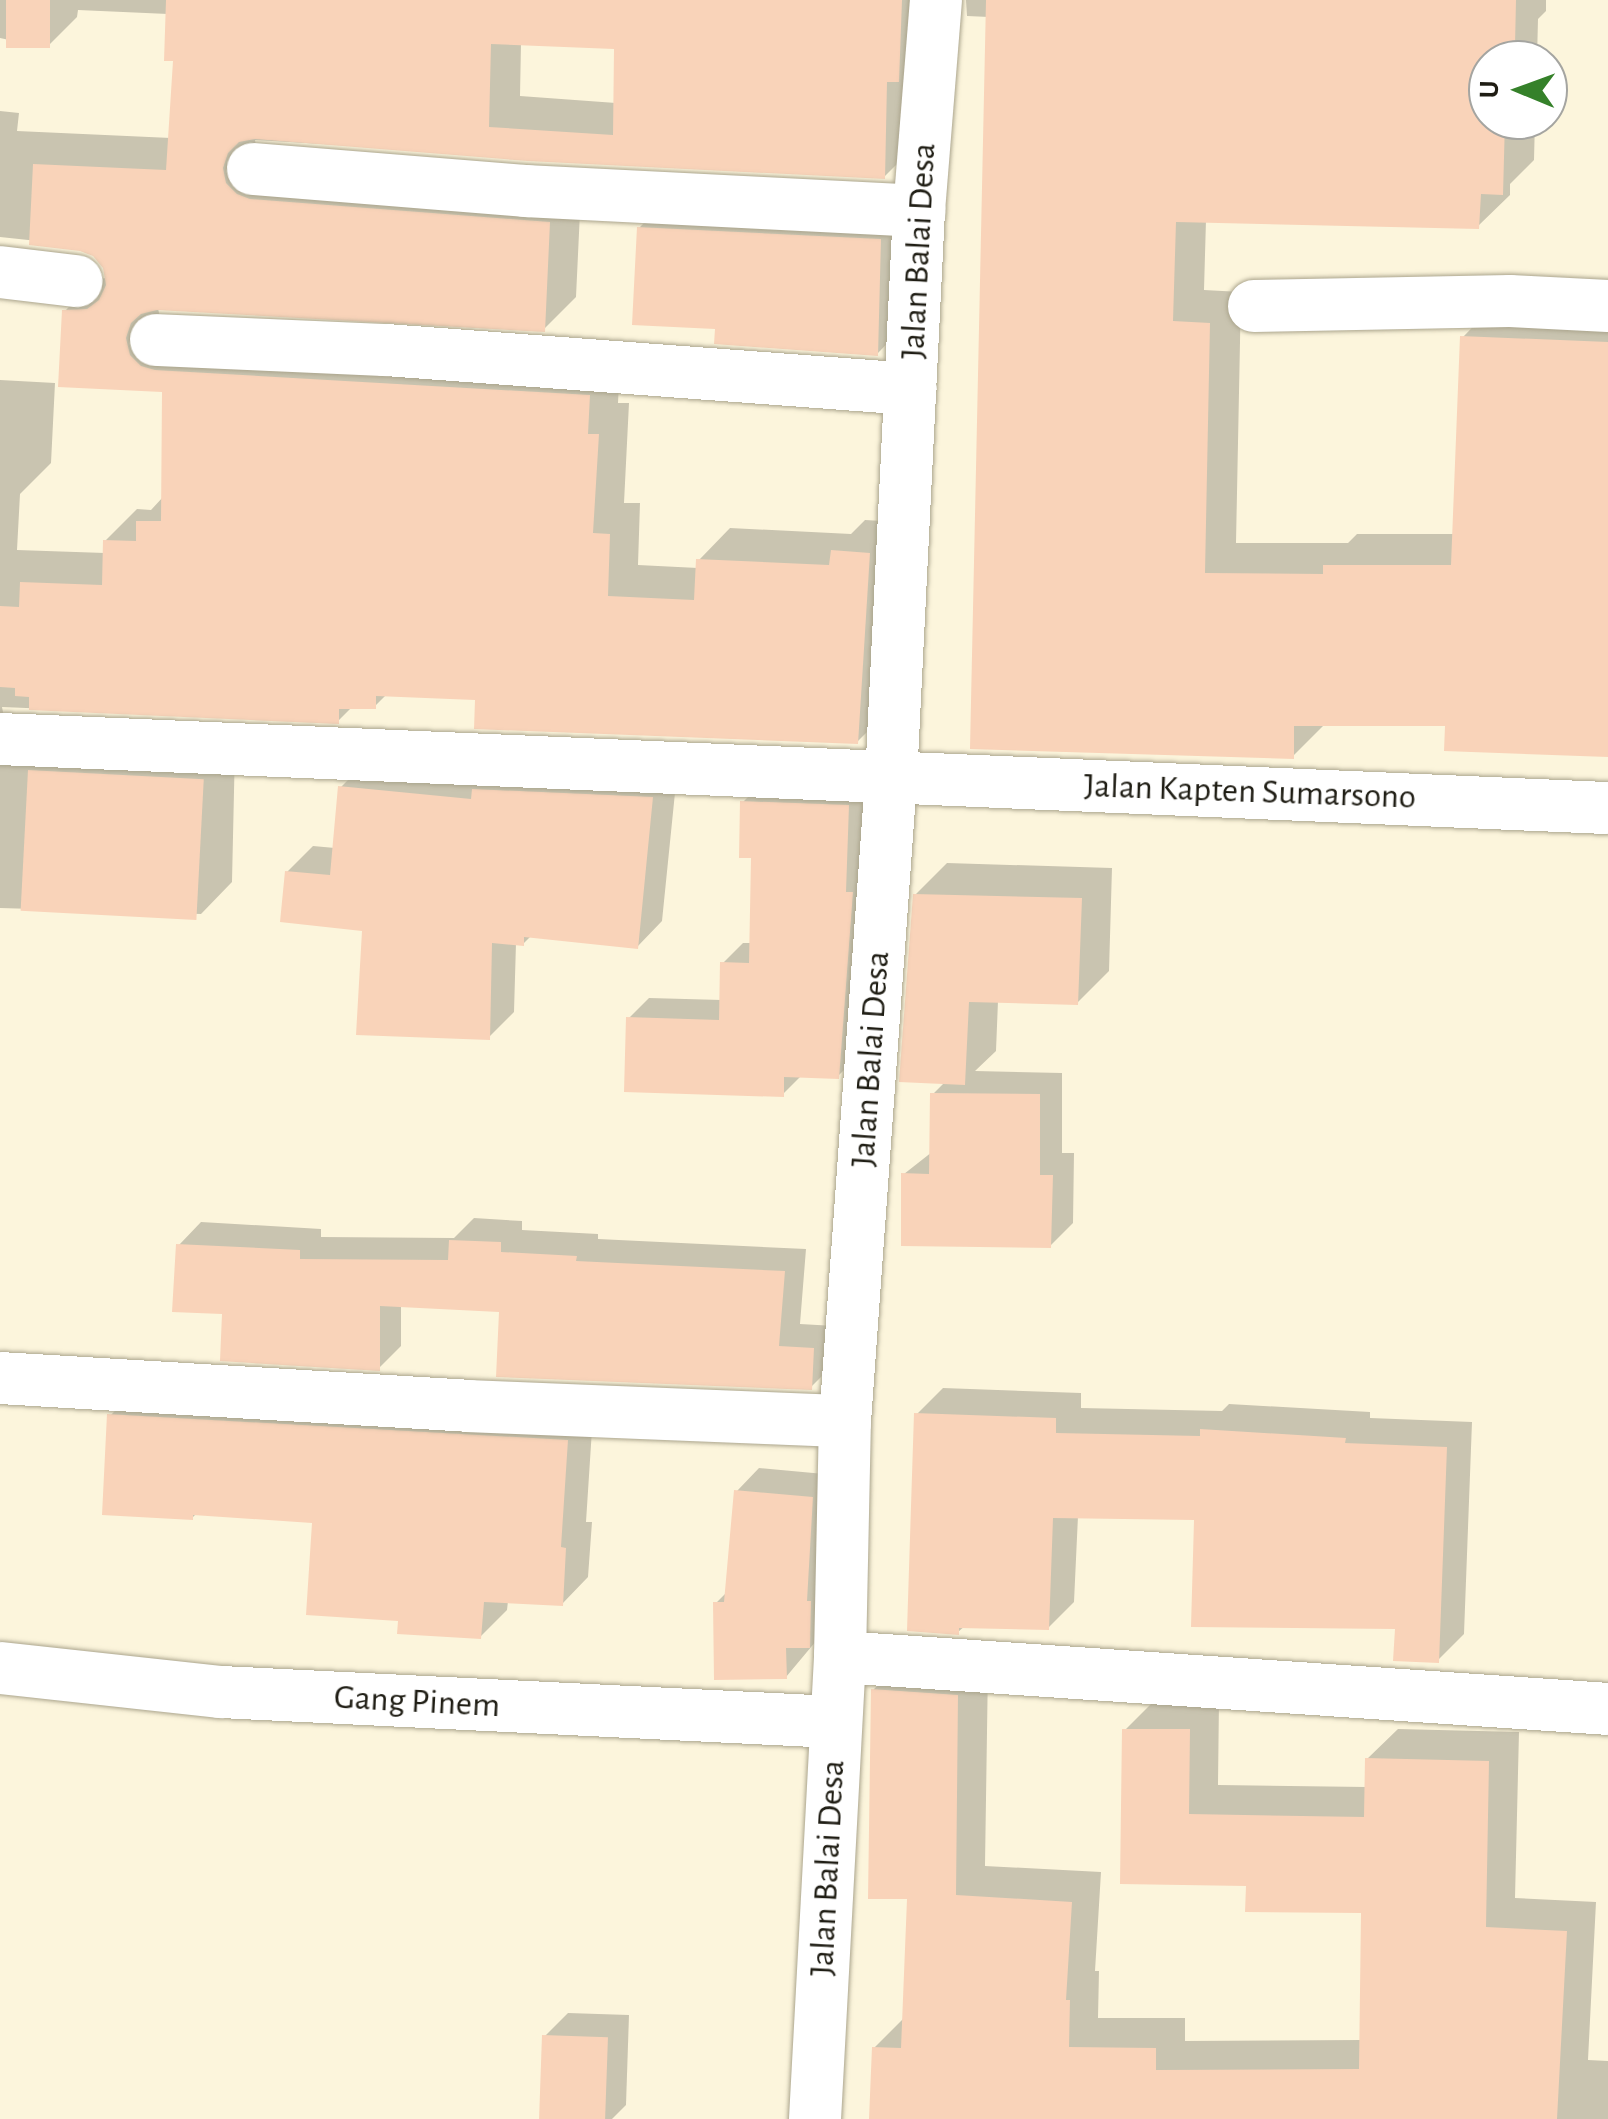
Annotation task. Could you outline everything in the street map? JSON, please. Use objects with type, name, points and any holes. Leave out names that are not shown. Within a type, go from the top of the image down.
[{"type":"street","name":"Jalan Balai Desa","points":[[815,2119],[840,1657],[846,1421],[891,779],[919,211],[936,0]]},
{"type":"street","points":[[252,170],[526,191],[919,211]]},
{"type":"street","points":[[0,272],[76,281]]},
{"type":"street","points":[[1254,306],[1510,301],[1608,306]]},
{"type":"street","points":[[156,340],[386,350],[911,389]]},
{"type":"street","name":"Jalan Kapten Sumarsono","points":[[0,740],[1608,808]]},
{"type":"street","points":[[0,1378],[468,1406],[846,1421]]},
{"type":"street","points":[[840,1657],[1608,1709]]},
{"type":"street","name":"Gang Pinem","points":[[0,1668],[221,1692],[835,1722]]},
{"type":"building","points":[[6,0],[50,0],[50,48],[6,48]]},
{"type":"building","points":[[166,0],[902,0],[899,82],[887,82],[885,179],[528,161],[255,139],[239,142],[228,153],[223,168],[226,183],[237,194],[250,199],[550,222],[545,332],[157,310],[141,314],[131,323],[126,338],[130,355],[141,366],[155,370],[590,395],[588,434],[599,434],[593,533],[610,534],[608,596],[694,600],[696,559],[829,565],[831,550],[870,553],[858,744],[474,729],[475,700],[376,696],[376,709],[339,709],[339,724],[29,710],[29,697],[15,696],[15,688],[0,687],[0,606],[19,607],[20,582],[102,585],[103,540],[136,541],[136,521],[161,521],[162,392],[58,387],[62,310],[87,309],[99,300],[106,285],[103,268],[93,256],[80,251],[29,245],[33,164],[166,170],[173,61],[164,61]],"holes":[[[491,44],[614,49],[613,135],[489,127]]]},
{"type":"building","points":[[986,0],[1516,0],[1515,40],[1468,40],[1468,140],[1504,140],[1503,195],[1481,194],[1479,229],[1176,222],[1173,321],[1210,323],[1205,573],[1323,574],[1323,565],[1451,565],[1460,336],[1608,342],[1608,757],[1444,751],[1445,726],[1294,726],[1294,759],[970,749]]},
{"type":"building","points":[[637,227],[881,239],[878,356],[714,344],[715,329],[632,325]]},
{"type":"building","points":[[28,770],[204,779],[196,920],[21,911]]},
{"type":"building","points":[[338,786],[471,799],[472,789],[653,797],[638,949],[524,937],[524,946],[492,943],[490,1040],[356,1035],[362,931],[280,922],[285,871],[330,875]]},
{"type":"building","points":[[740,801],[849,805],[846,892],[853,892],[839,1079],[784,1077],[784,1097],[624,1092],[626,1017],[719,1020],[720,962],[749,963],[751,858],[739,858]]},
{"type":"building","points":[[913,894],[1082,898],[1078,1005],[969,1002],[965,1085],[899,1082]]},
{"type":"building","points":[[930,1093],[1040,1094],[1040,1175],[1053,1175],[1051,1248],[901,1246],[901,1173],[929,1174]]},
{"type":"building","points":[[449,1240],[501,1242],[501,1252],[577,1256],[576,1261],[785,1271],[779,1346],[814,1348],[812,1390],[496,1377],[499,1312],[380,1306],[380,1371],[220,1361],[222,1314],[172,1312],[176,1244],[300,1250],[300,1259],[448,1260]]},
{"type":"building","points":[[914,1413],[1056,1418],[1056,1433],[1200,1436],[1200,1429],[1346,1438],[1345,1443],[1447,1447],[1439,1663],[1393,1661],[1395,1629],[1191,1627],[1194,1520],[1053,1518],[1049,1630],[959,1628],[959,1635],[907,1631]]},
{"type":"building","points":[[107,1414],[568,1440],[561,1547],[566,1548],[563,1606],[484,1602],[481,1639],[397,1634],[398,1621],[306,1615],[312,1523],[193,1515],[193,1520],[102,1515]]},
{"type":"building","points":[[734,1490],[813,1497],[807,1601],[811,1601],[810,1648],[786,1648],[787,1679],[714,1680],[713,1602],[724,1602]]},
{"type":"building","points":[[871,1689],[958,1695],[956,1895],[1072,1902],[1066,2000],[1070,2000],[1069,2047],[1156,2048],[1156,2070],[1359,2069],[1361,1913],[1245,1912],[1246,1886],[1120,1884],[1122,1729],[1190,1729],[1189,1814],[1364,1817],[1365,1758],[1489,1761],[1486,1927],[1567,1931],[1557,2119],[869,2119],[872,2047],[901,2048],[907,1899],[868,1899]]},
{"type":"building","points":[[542,2035],[608,2037],[605,2119],[539,2119]]}]
